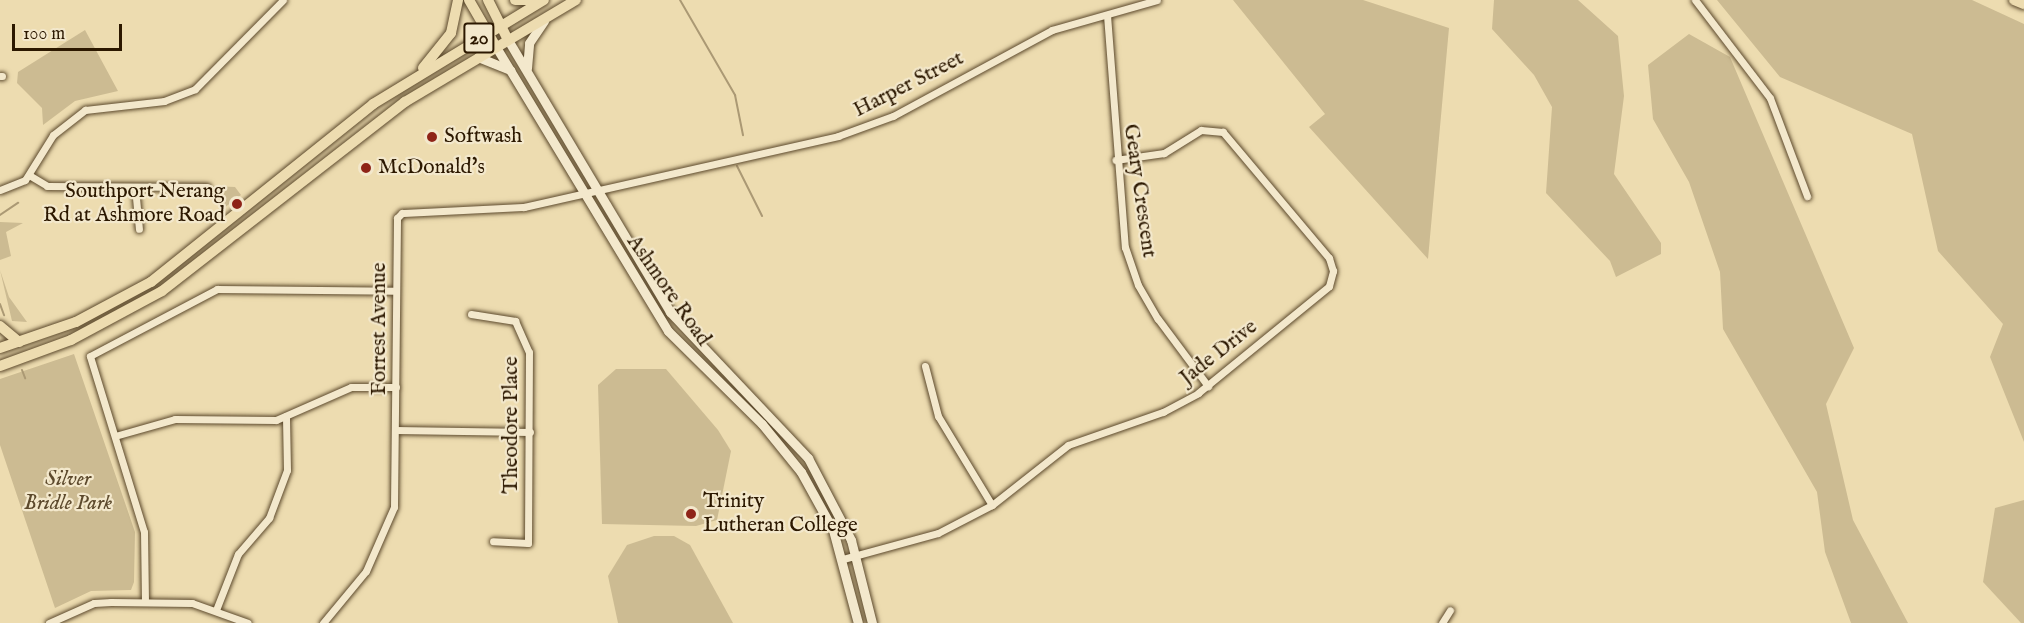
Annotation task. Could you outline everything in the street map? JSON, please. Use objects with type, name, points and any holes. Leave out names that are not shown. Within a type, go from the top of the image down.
[{"type":"main road","points":[[415,77],[451,33],[458,0]]},
{"type":"main road","name":"Ashmore Road","points":[[469,0],[487,33],[513,71],[583,195],[668,331],[790,456],[822,508],[843,559],[858,623]]},
{"type":"main road","name":"Ashmore Road","points":[[488,0],[500,26],[527,68],[596,193],[688,335],[765,408],[808,458],[856,555],[872,623]]},
{"type":"main road","points":[[515,0],[544,0]]},
{"type":"main road","name":"20","points":[[0,348],[90,316],[150,282],[415,77],[544,0]]},
{"type":"main road","name":"20","points":[[1,363],[70,340],[162,291],[376,123],[478,57],[576,0]]},
{"type":"main road","points":[[2014,0],[2024,4]]},
{"type":"main road","points":[[527,68],[529,43],[548,16]]},
{"type":"main road","points":[[478,57],[513,71]]},
{"type":"main road","points":[[0,326],[19,342]]},
{"type":"street","points":[[0,190],[29,175],[52,135],[72,117],[105,104],[164,101],[187,94],[283,0]]},
{"type":"street","name":"Harper Street","points":[[596,193],[867,127],[1026,41],[1157,0]]},
{"type":"street","points":[[1695,0],[1770,98],[1807,196]]},
{"type":"street","name":"Geary Crescent","points":[[1107,15],[1116,160],[1125,247],[1138,285],[1208,386]]},
{"type":"street","name":"Jade Drive","points":[[843,559],[938,532],[992,505],[1068,445],[1163,412],[1208,386],[1329,286],[1333,271],[1329,258],[1222,132],[1201,130],[1164,153],[1116,160]]},
{"type":"street","points":[[29,175],[47,186],[207,187]]},
{"type":"street","points":[[135,187],[139,229]]},
{"type":"street","name":"Forrest Avenue","points":[[323,623],[366,571],[387,533],[394,507],[397,219],[402,213],[512,209],[596,193]]},
{"type":"street","points":[[145,602],[144,532],[90,356],[217,290],[396,291]]},
{"type":"street","name":"Theodore Place","points":[[471,314],[515,321],[526,335],[530,432],[528,543],[493,541]]},
{"type":"street","points":[[925,366],[938,416],[992,505]]},
{"type":"street","points":[[115,436],[176,419],[285,416],[351,387],[396,387]]},
{"type":"street","points":[[216,610],[238,554],[270,518],[284,479],[285,416]]},
{"type":"street","points":[[395,430],[530,432]]},
{"type":"street","points":[[49,623],[94,603],[145,602],[192,603],[248,623]]},
{"type":"street","points":[[1442,623],[1450,610]]},
{"type":"green space","points":[[1233,0],[1363,0],[1449,28],[1428,259],[1309,127],[1325,114]]},
{"type":"green space","points":[[1494,0],[1578,0],[1618,36],[1624,96],[1614,174],[1661,243],[1661,254],[1616,277],[1610,261],[1546,193],[1552,107],[1534,75],[1492,29]]},
{"type":"green space","points":[[1717,0],[1972,0],[2024,24],[2024,442],[1990,357],[2003,324],[1938,251],[1912,134],[1780,77]]},
{"type":"green space","points":[[85,30],[118,91],[75,101],[43,125],[42,108],[17,83],[18,72]]},
{"type":"green space","points":[[1689,34],[1730,57],[1854,348],[1826,404],[1853,520],[1908,623],[1851,623],[1825,552],[1817,492],[1723,329],[1720,272],[1689,182],[1653,119],[1648,65]]},
{"type":"green space","points":[[210,186],[235,187],[241,195],[224,208]]},
{"type":"green space","points":[[0,222],[23,223],[6,232],[11,256],[0,260]]},
{"type":"green space","points":[[0,270],[9,297],[27,322],[12,321]]},
{"type":"green space","name":"Silver Bridle Park","points":[[74,354],[135,532],[134,582],[131,590],[91,591],[55,608],[0,445],[0,379]]},
{"type":"green space","points":[[616,369],[666,369],[718,430],[731,451],[717,520],[696,526],[602,524],[598,385]]},
{"type":"green space","points":[[2024,500],[2024,623],[2021,623],[1983,582],[1995,508]]},
{"type":"green space","points":[[654,536],[674,536],[690,545],[733,623],[618,623],[608,576],[627,545]]},
{"type":"waterway","points":[[680,0],[735,95],[743,135]]},
{"type":"waterway","points":[[737,166],[762,216]]},
{"type":"waterway","points":[[0,215],[18,203]]},
{"type":"waterway","points":[[0,304],[4,315]]},
{"type":"waterway","points":[[22,370],[25,378]]},
{"type":"place","name":"Softwash","points":[[432,137]]},
{"type":"place","name":"McDonald's","points":[[366,168]]},
{"type":"place","name":"Southport Nerang Rd at Ashmore Road","points":[[237,204]]},
{"type":"place","name":"Trinity Lutheran College","points":[[691,514]]}]
